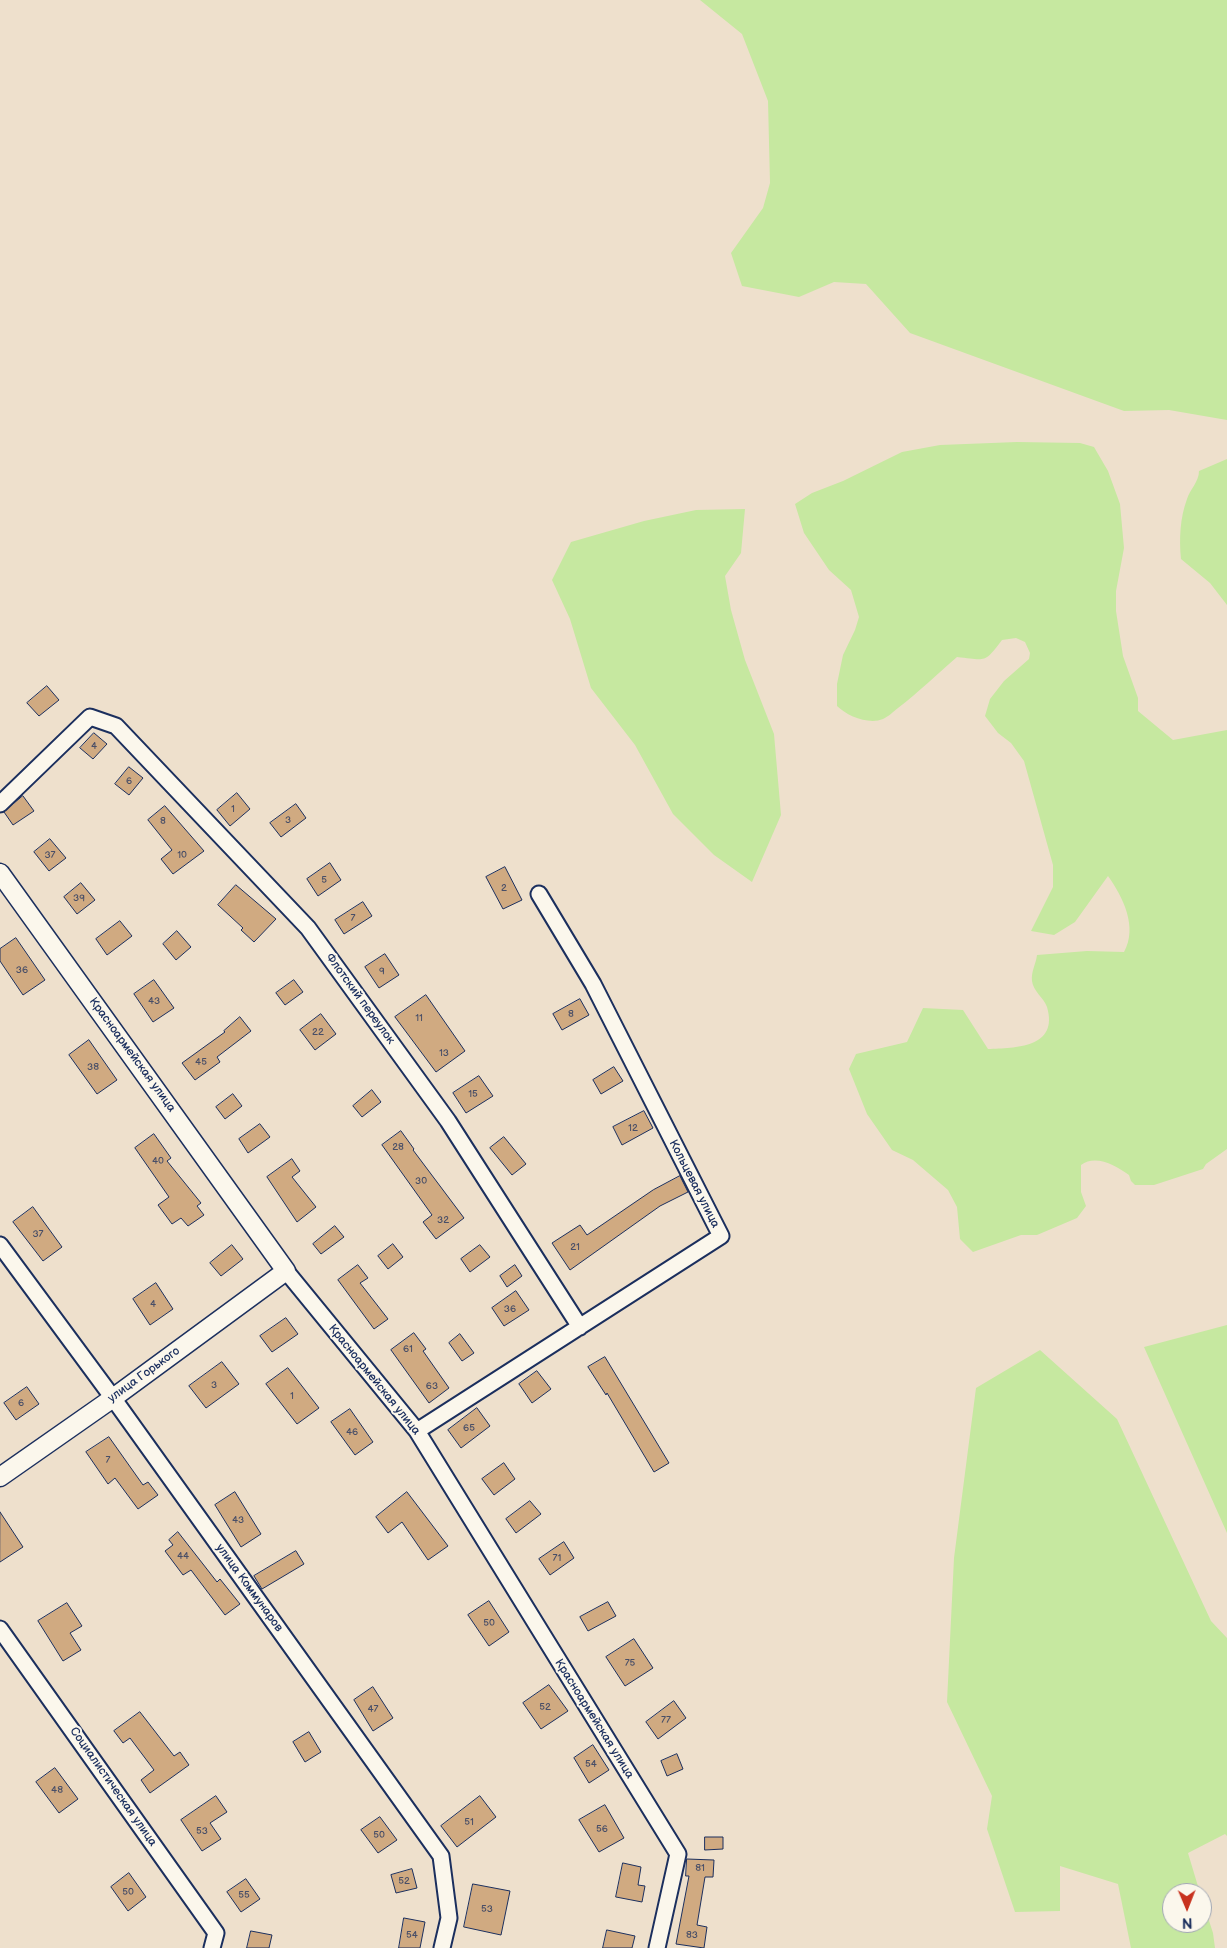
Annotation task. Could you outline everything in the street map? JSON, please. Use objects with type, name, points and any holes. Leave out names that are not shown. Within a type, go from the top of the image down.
[{"type":"street","name":"Флотский переулок","points":[[0,804],[90,717],[116,726],[308,928],[448,1121],[580,1327]]},
{"type":"street","name":"Красноармейская улица","points":[[0,872],[286,1271],[417,1431],[678,1854],[658,1948]]},
{"type":"street","name":"Кольцевая улица","points":[[417,1431],[721,1236],[593,984],[539,894]]},
{"type":"street","name":"улица Коммунаров","points":[[0,1245],[113,1398],[441,1856],[449,1918],[442,1948]]},
{"type":"street","name":"улица Горького","points":[[0,1478],[286,1271]]},
{"type":"street","name":"Социалистическая улица","points":[[0,1629],[216,1933],[212,1948]]},
{"type":"green space","points":[[700,0],[1227,0],[1227,420],[1169,410],[1124,411],[910,333],[866,284],[834,282],[799,297],[742,286],[731,253],[763,208],[770,183],[768,101],[742,34]]},
{"type":"green space","points":[[1017,442],[1080,443],[1094,447],[1108,471],[1120,504],[1124,548],[1116,591],[1116,611],[1123,656],[1138,698],[1138,711],[1173,740],[1227,730],[1227,1149],[1206,1164],[1203,1169],[1154,1185],[1135,1185],[1129,1175],[1106,1162],[1087,1162],[1081,1165],[1081,1192],[1086,1206],[1077,1218],[1037,1235],[1021,1235],[973,1252],[960,1239],[957,1207],[948,1190],[913,1160],[892,1150],[867,1114],[849,1069],[856,1054],[907,1042],[923,1008],[963,1010],[988,1049],[1022,1046],[1041,1038],[1047,1031],[1049,1021],[1047,1007],[1034,988],[1032,981],[1037,955],[1087,951],[1124,952],[1130,933],[1127,913],[1119,893],[1108,876],[1075,922],[1054,935],[1031,931],[1053,887],[1053,865],[1024,761],[1011,743],[998,733],[985,716],[990,699],[1004,681],[1029,659],[1030,653],[1025,642],[1016,638],[1002,640],[984,659],[957,657],[913,696],[883,719],[877,721],[865,720],[846,713],[837,706],[837,684],[843,655],[859,617],[851,590],[829,570],[804,533],[795,504],[812,493],[843,481],[902,452],[940,445]]},
{"type":"green space","points":[[1227,459],[1227,605],[1210,583],[1181,559],[1180,544],[1181,521],[1188,495],[1198,479],[1199,471]]},
{"type":"green space","points":[[745,509],[741,553],[725,576],[731,610],[745,660],[774,734],[781,815],[752,882],[714,855],[673,814],[635,745],[591,688],[570,619],[552,580],[571,542],[644,521],[696,510]]},
{"type":"green space","points":[[1227,1325],[1227,1533],[1144,1347]]},
{"type":"green space","points":[[1040,1350],[1117,1419],[1211,1621],[1227,1638],[1227,1836],[1225,1834],[1188,1853],[1197,1883],[1162,1883],[1162,1933],[1212,1933],[1212,1930],[1215,1948],[1131,1948],[1118,1884],[1060,1866],[1060,1911],[1015,1912],[987,1829],[992,1796],[947,1702],[954,1558],[976,1388]]},
{"type":"building","points":[[47,686],[59,700],[39,716],[27,703]]},
{"type":"building","points":[[94,733],[107,744],[93,759],[80,748]]},
{"type":"building","points":[[129,767],[143,778],[129,795],[115,784]]},
{"type":"building","points":[[237,793],[250,809],[230,826],[217,810]]},
{"type":"building","points":[[23,796],[34,811],[13,825],[4,812]]},
{"type":"building","points":[[296,804],[306,818],[281,837],[270,823]]},
{"type":"building","points":[[165,806],[204,851],[173,874],[161,859],[172,850],[148,820]]},
{"type":"building","points":[[50,839],[66,858],[49,871],[34,852]]},
{"type":"building","points":[[330,863],[341,880],[318,896],[307,879]]},
{"type":"building","points":[[505,867],[522,900],[503,909],[486,877]]},
{"type":"building","points":[[81,883],[95,900],[77,914],[64,897]]},
{"type":"building","points":[[236,885],[276,919],[254,942],[241,930],[243,928],[218,905]]},
{"type":"building","points":[[363,902],[372,916],[344,934],[335,920]]},
{"type":"building","points":[[120,921],[132,936],[107,955],[96,939]]},
{"type":"building","points":[[177,931],[191,947],[176,960],[163,944]]},
{"type":"building","points":[[16,938],[45,980],[23,995],[0,961],[0,949]]},
{"type":"building","points":[[385,954],[399,975],[379,988],[365,967]]},
{"type":"building","points":[[154,980],[174,1008],[153,1022],[134,994]]},
{"type":"building","points":[[294,980],[303,992],[285,1005],[276,993]]},
{"type":"building","points":[[426,995],[465,1051],[436,1072],[395,1017]]},
{"type":"building","points":[[580,999],[589,1015],[562,1030],[553,1014]]},
{"type":"building","points":[[321,1014],[336,1034],[315,1050],[300,1030]]},
{"type":"building","points":[[240,1017],[251,1031],[217,1057],[220,1062],[195,1080],[182,1063],[225,1032]]},
{"type":"building","points":[[89,1040],[117,1080],[97,1094],[69,1055]]},
{"type":"building","points":[[614,1067],[623,1081],[601,1094],[593,1080]]},
{"type":"building","points":[[479,1076],[493,1096],[466,1113],[453,1093]]},
{"type":"building","points":[[372,1090],[381,1102],[362,1117],[353,1106]]},
{"type":"building","points":[[233,1094],[242,1106],[225,1119],[216,1107]]},
{"type":"building","points":[[644,1111],[653,1128],[622,1145],[613,1127]]},
{"type":"building","points":[[260,1124],[270,1137],[248,1153],[239,1139]]},
{"type":"building","points":[[401,1131],[464,1218],[436,1239],[423,1222],[432,1215],[382,1145]]},
{"type":"building","points":[[154,1134],[171,1158],[167,1161],[201,1203],[197,1206],[204,1215],[188,1226],[181,1218],[172,1224],[158,1205],[169,1197],[135,1148]]},
{"type":"building","points":[[504,1137],[526,1164],[512,1175],[490,1148]]},
{"type":"building","points":[[292,1159],[300,1171],[292,1177],[316,1207],[297,1222],[267,1177]]},
{"type":"building","points":[[680,1176],[688,1192],[660,1206],[570,1270],[552,1243],[580,1225],[587,1235],[653,1190]]},
{"type":"building","points":[[33,1207],[62,1247],[43,1261],[13,1222]]},
{"type":"building","points":[[335,1226],[344,1237],[321,1254],[313,1244]]},
{"type":"building","points":[[393,1244],[403,1257],[388,1269],[378,1256]]},
{"type":"building","points":[[232,1245],[243,1259],[221,1276],[210,1263]]},
{"type":"building","points":[[480,1245],[490,1257],[470,1272],[461,1259]]},
{"type":"building","points":[[358,1265],[368,1278],[360,1283],[388,1319],[374,1329],[338,1280]]},
{"type":"building","points":[[515,1265],[522,1276],[507,1287],[500,1276]]},
{"type":"building","points":[[156,1283],[173,1309],[150,1325],[133,1299]]},
{"type":"building","points":[[516,1291],[529,1310],[504,1326],[492,1308]]},
{"type":"building","points":[[286,1318],[298,1334],[272,1352],[260,1336]]},
{"type":"building","points":[[414,1333],[426,1349],[423,1351],[449,1388],[429,1403],[391,1350]]},
{"type":"building","points":[[460,1334],[474,1353],[462,1361],[449,1343]]},
{"type":"building","points":[[605,1357],[669,1463],[654,1472],[607,1393],[606,1395],[588,1367]]},
{"type":"building","points":[[222,1362],[239,1384],[206,1408],[189,1386]]},
{"type":"building","points":[[288,1368],[319,1408],[297,1424],[266,1384]]},
{"type":"building","points":[[537,1371],[551,1389],[532,1403],[519,1384]]},
{"type":"building","points":[[27,1387],[39,1404],[16,1420],[4,1403]]},
{"type":"building","points":[[477,1408],[490,1426],[461,1448],[448,1430]]},
{"type":"building","points":[[350,1409],[373,1442],[355,1455],[331,1422]]},
{"type":"building","points":[[109,1437],[143,1485],[148,1482],[158,1495],[138,1509],[115,1478],[108,1484],[86,1452]]},
{"type":"building","points":[[504,1463],[515,1479],[494,1495],[482,1479]]},
{"type":"building","points":[[235,1492],[261,1534],[241,1547],[215,1505]]},
{"type":"building","points":[[407,1492],[448,1546],[428,1560],[402,1522],[388,1533],[376,1517]]},
{"type":"building","points":[[530,1501],[541,1514],[516,1533],[506,1519]]},
{"type":"building","points":[[0,1512],[23,1547],[0,1562]]},
{"type":"building","points":[[178,1532],[217,1582],[220,1579],[240,1604],[225,1615],[191,1570],[183,1575],[165,1551],[173,1545],[169,1540]]},
{"type":"building","points":[[564,1542],[574,1558],[550,1575],[539,1559]]},
{"type":"building","points":[[296,1551],[304,1564],[262,1589],[254,1576]]},
{"type":"building","points":[[489,1601],[509,1632],[489,1646],[468,1615]]},
{"type":"building","points":[[608,1602],[616,1616],[588,1631],[580,1617]]},
{"type":"building","points":[[67,1603],[82,1626],[70,1633],[81,1650],[63,1661],[38,1621]]},
{"type":"building","points":[[634,1639],[653,1668],[625,1686],[606,1657]]},
{"type":"building","points":[[549,1685],[568,1711],[541,1729],[523,1703]]},
{"type":"building","points":[[373,1687],[393,1718],[373,1731],[354,1700]]},
{"type":"building","points":[[674,1701],[686,1718],[658,1739],[646,1722]]},
{"type":"building","points":[[140,1712],[174,1756],[180,1752],[189,1765],[150,1793],[141,1780],[154,1770],[130,1738],[123,1743],[114,1731]]},
{"type":"building","points":[[309,1732],[321,1752],[305,1762],[293,1742]]},
{"type":"building","points":[[593,1745],[609,1770],[589,1783],[574,1758]]},
{"type":"building","points":[[677,1754],[683,1769],[667,1776],[661,1761]]},
{"type":"building","points":[[55,1768],[78,1799],[59,1813],[36,1782]]},
{"type":"building","points":[[216,1796],[227,1812],[210,1823],[221,1839],[202,1851],[181,1820]]},
{"type":"building","points":[[480,1796],[496,1817],[457,1847],[441,1826]]},
{"type":"building","points":[[605,1805],[624,1838],[599,1852],[579,1820]]},
{"type":"building","points":[[380,1817],[397,1840],[378,1853],[361,1830]]},
{"type":"building","points":[[705,1837],[723,1837],[723,1849],[705,1850]]},
{"type":"building","points":[[687,1859],[714,1860],[713,1877],[705,1877],[697,1925],[707,1927],[704,1948],[676,1944],[689,1876],[686,1876]]},
{"type":"building","points":[[623,1863],[641,1867],[638,1885],[645,1886],[642,1902],[616,1897]]},
{"type":"building","points":[[412,1869],[417,1888],[396,1893],[391,1875]]},
{"type":"building","points":[[129,1873],[146,1897],[128,1911],[111,1887]]},
{"type":"building","points":[[246,1879],[260,1899],[241,1912],[227,1892]]},
{"type":"building","points":[[473,1884],[510,1891],[501,1935],[464,1927]]},
{"type":"building","points":[[404,1918],[425,1922],[420,1948],[399,1948]]},
{"type":"building","points":[[607,1930],[635,1936],[632,1948],[603,1948]]},
{"type":"building","points":[[251,1931],[272,1935],[269,1948],[247,1948]]}]
